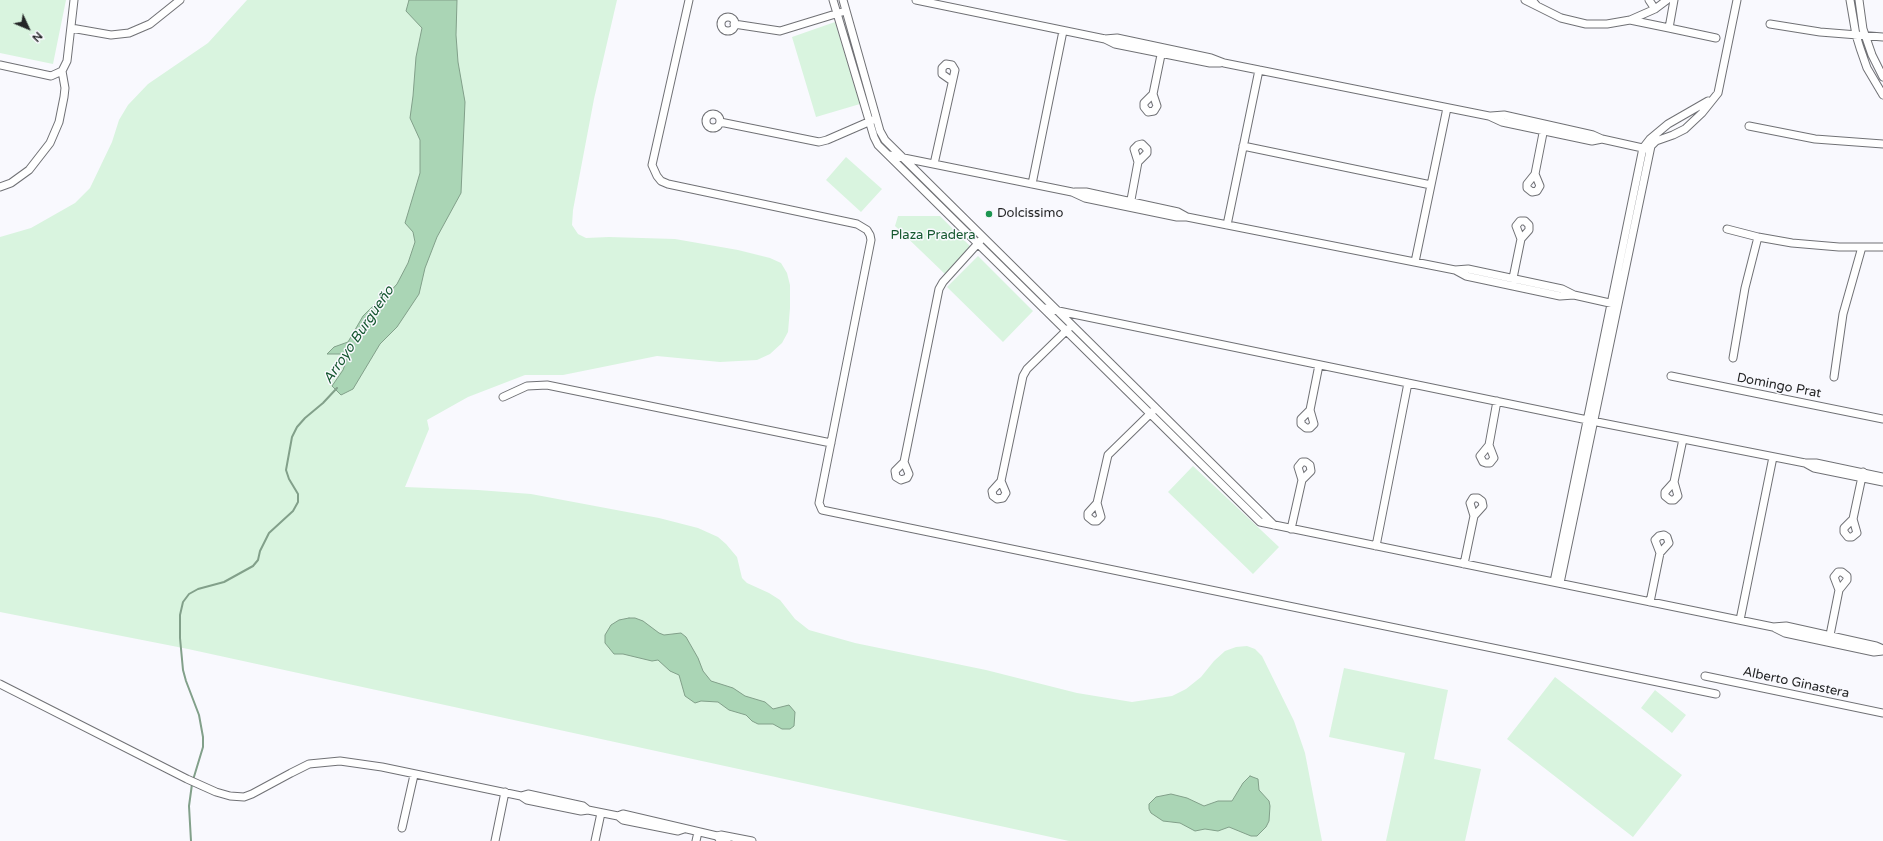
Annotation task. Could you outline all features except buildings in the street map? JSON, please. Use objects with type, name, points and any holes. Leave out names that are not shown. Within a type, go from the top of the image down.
[{"type":"street","points":[[0,187],[11,183],[29,170],[50,143],[59,122],[64,97],[62,71],[67,61],[74,0]]},
{"type":"street","points":[[71,28],[111,35],[129,33],[150,24],[180,0]]},
{"type":"street","points":[[689,0],[652,165],[657,176],[661,181],[668,184],[857,224],[867,230],[870,235],[871,240],[819,507],[827,512],[1716,694]]},
{"type":"street","points":[[833,0],[876,141],[911,178],[1260,522],[1740,620],[1772,627],[1785,633],[1829,639],[1874,652],[1883,650]]},
{"type":"street","points":[[842,0],[885,140],[1274,525]]},
{"type":"street","points":[[916,0],[1105,39],[1116,44],[1162,51],[1210,63],[1224,63],[1489,116],[1504,115],[1544,128],[1593,135],[1602,139],[1647,149]]},
{"type":"street","points":[[1525,0],[1561,18],[1586,24],[1607,24],[1630,20],[1656,8],[1667,0]]},
{"type":"street","points":[[1532,0],[1537,6]]},
{"type":"street","points":[[1649,0],[1656,8],[1672,12]]},
{"type":"street","points":[[1669,28],[1674,0]]},
{"type":"street","points":[[1647,149],[1656,141],[1685,129],[1702,113],[1720,89],[1737,0]]},
{"type":"street","points":[[1850,0],[1856,36],[1867,68],[1883,95]]},
{"type":"street","points":[[1859,0],[1866,36],[1872,55],[1883,77]]},
{"type":"street","points":[[1654,25],[1656,8]]},
{"type":"street","points":[[734,24],[780,31],[846,11]]},
{"type":"street","points":[[1630,20],[1716,38]]},
{"type":"street","points":[[1770,24],[1856,36],[1883,37]]},
{"type":"street","points":[[1032,184],[1063,30]]},
{"type":"street","points":[[1153,94],[1162,51]]},
{"type":"street","points":[[0,65],[51,76],[62,71]]},
{"type":"street","points":[[1227,225],[1259,70]]},
{"type":"street","points":[[934,164],[952,81]]},
{"type":"street","points":[[1557,583],[1650,139],[1677,117],[1691,112],[1714,98]]},
{"type":"street","points":[[1415,262],[1447,108]]},
{"type":"street","points":[[720,122],[819,142],[827,140],[877,118]]},
{"type":"street","points":[[1749,126],[1815,139],[1883,144]]},
{"type":"street","points":[[1535,174],[1544,128]]},
{"type":"street","points":[[1243,146],[1431,185]]},
{"type":"street","points":[[889,155],[1072,192],[1085,198],[1130,204],[1177,218],[1187,216],[1455,270],[1466,276],[1512,282],[1560,296],[1574,295],[1615,304]]},
{"type":"street","points":[[911,178],[917,172],[922,162]]},
{"type":"street","points":[[1130,204],[1138,162]]},
{"type":"street","points":[[937,203],[943,197]]},
{"type":"street","points":[[1727,229],[1758,237],[1799,244],[1883,247]]},
{"type":"street","points":[[1733,358],[1745,288],[1758,237]]},
{"type":"street","points":[[904,462],[940,289],[944,282],[983,238]]},
{"type":"street","points":[[1512,282],[1521,239]]},
{"type":"street","points":[[1834,377],[1844,314],[1862,247]]},
{"type":"street","points":[[1043,308],[1590,421],[1805,463],[1814,468],[1883,477]]},
{"type":"street","points":[[1001,481],[1023,376],[1030,365],[1072,325],[1076,315]]},
{"type":"street","points":[[1310,410],[1319,365]]},
{"type":"street","name":"Domingo Prat","points":[[1670,376],[1883,419]]},
{"type":"street","points":[[1376,546],[1408,383]]},
{"type":"street","points":[[503,398],[527,386],[547,385],[831,443]]},
{"type":"street","points":[[1489,445],[1497,401]]},
{"type":"street","points":[[1097,504],[1108,455],[1156,408]]},
{"type":"street","points":[[1674,482],[1683,439]]},
{"type":"street","points":[[1740,620],[1773,457]]},
{"type":"street","points":[[1862,475],[1883,482]]},
{"type":"street","points":[[1853,519],[1862,475]]},
{"type":"street","points":[[1291,528],[1302,480]]},
{"type":"street","points":[[1464,564],[1474,516]]},
{"type":"street","points":[[1650,602],[1660,554]]},
{"type":"street","points":[[1829,639],[1839,590]]},
{"type":"street","name":"Alberto Ginastera","points":[[1705,676],[1883,713]]},
{"type":"street","points":[[0,684],[200,786],[222,794],[244,797],[301,767],[317,762],[333,760],[367,764],[414,775],[505,792],[521,796],[526,800],[581,811],[588,810],[618,816],[623,814],[717,836],[721,835],[752,841]]},
{"type":"street","points":[[402,828],[414,775]]},
{"type":"street","points":[[495,841],[505,792]]},
{"type":"street","points":[[596,841],[601,813]]},
{"type":"street","points":[[696,841],[698,832]]},
{"type":"street","points":[[717,836],[720,840],[727,841]]},
{"type":"green space","points":[[0,0],[66,0],[53,64],[0,53]]},
{"type":"green space","points":[[247,0],[617,0],[594,99],[573,210],[572,225],[578,234],[586,238],[609,237],[675,239],[738,250],[770,258],[781,263],[787,273],[790,285],[788,332],[782,343],[770,354],[757,360],[720,362],[657,356],[563,375],[525,375],[468,397],[427,420],[429,429],[405,487],[531,494],[659,518],[698,528],[718,537],[726,544],[737,557],[742,578],[747,583],[780,600],[795,619],[809,630],[855,643],[986,670],[1077,693],[1132,702],[1172,696],[1186,689],[1201,677],[1214,661],[1225,651],[1236,647],[1247,646],[1255,649],[1262,656],[1294,721],[1305,753],[1322,841],[1069,841],[188,649],[0,612],[0,237],[31,228],[75,203],[90,188],[112,142],[119,120],[128,105],[148,84],[208,43]]},
{"type":"green space","points":[[835,22],[860,104],[816,117],[792,37]]},
{"type":"green space","points":[[846,157],[882,189],[861,212],[826,180]]},
{"type":"green space","name":"Plaza Pradera","points":[[898,216],[940,216],[971,247],[946,275],[895,226]]},
{"type":"green space","points":[[978,256],[1033,311],[1003,342],[947,287]]},
{"type":"green space","points":[[1193,466],[1279,547],[1253,574],[1168,492]]},
{"type":"green space","points":[[1344,668],[1448,690],[1434,759],[1481,769],[1465,841],[1386,841],[1405,753],[1329,737]]},
{"type":"green space","points":[[1555,677],[1682,775],[1633,837],[1507,739]]},
{"type":"green space","points":[[1655,690],[1686,715],[1672,733],[1641,708]]},
{"type":"water","points":[[409,0],[457,0],[456,35],[458,62],[465,102],[461,193],[437,237],[425,268],[419,294],[397,327],[380,344],[353,389],[341,395],[332,386],[343,370],[347,359],[342,354],[327,354],[334,347],[348,342],[363,316],[397,284],[408,263],[415,242],[413,232],[405,223],[420,173],[420,140],[410,118],[416,57],[422,28],[406,11]]},
{"type":"water","points":[[635,618],[643,621],[664,635],[681,633],[686,637],[698,658],[703,671],[711,681],[733,688],[745,696],[765,702],[773,709],[789,705],[795,712],[794,726],[790,729],[782,729],[773,724],[758,724],[746,715],[729,710],[718,702],[701,701],[695,703],[685,696],[679,675],[670,671],[658,660],[652,661],[623,654],[614,654],[605,643],[605,635],[611,625],[619,620]]},
{"type":"water","points":[[1250,776],[1258,779],[1259,790],[1269,801],[1270,806],[1269,821],[1266,827],[1257,836],[1251,836],[1229,827],[1218,831],[1205,829],[1195,831],[1180,823],[1163,821],[1151,813],[1149,809],[1149,804],[1156,797],[1171,794],[1187,798],[1204,806],[1218,801],[1232,801],[1243,783]]},
{"type":"waterway","name":"Arroyo Burgueño","points":[[193,780],[203,747],[203,737],[199,715],[183,670],[180,638],[180,615],[183,602],[189,594],[198,589],[224,582],[253,566],[258,560],[260,551],[269,533],[293,511],[298,502],[298,494],[289,479],[286,470],[292,437],[297,427],[305,418],[323,403],[337,388]]},
{"type":"waterway","name":"Arroyo Burgueño","points":[[191,841],[189,806],[192,784]]},
{"type":"place","name":"Dolcissimo","points":[[989,214]]}]
